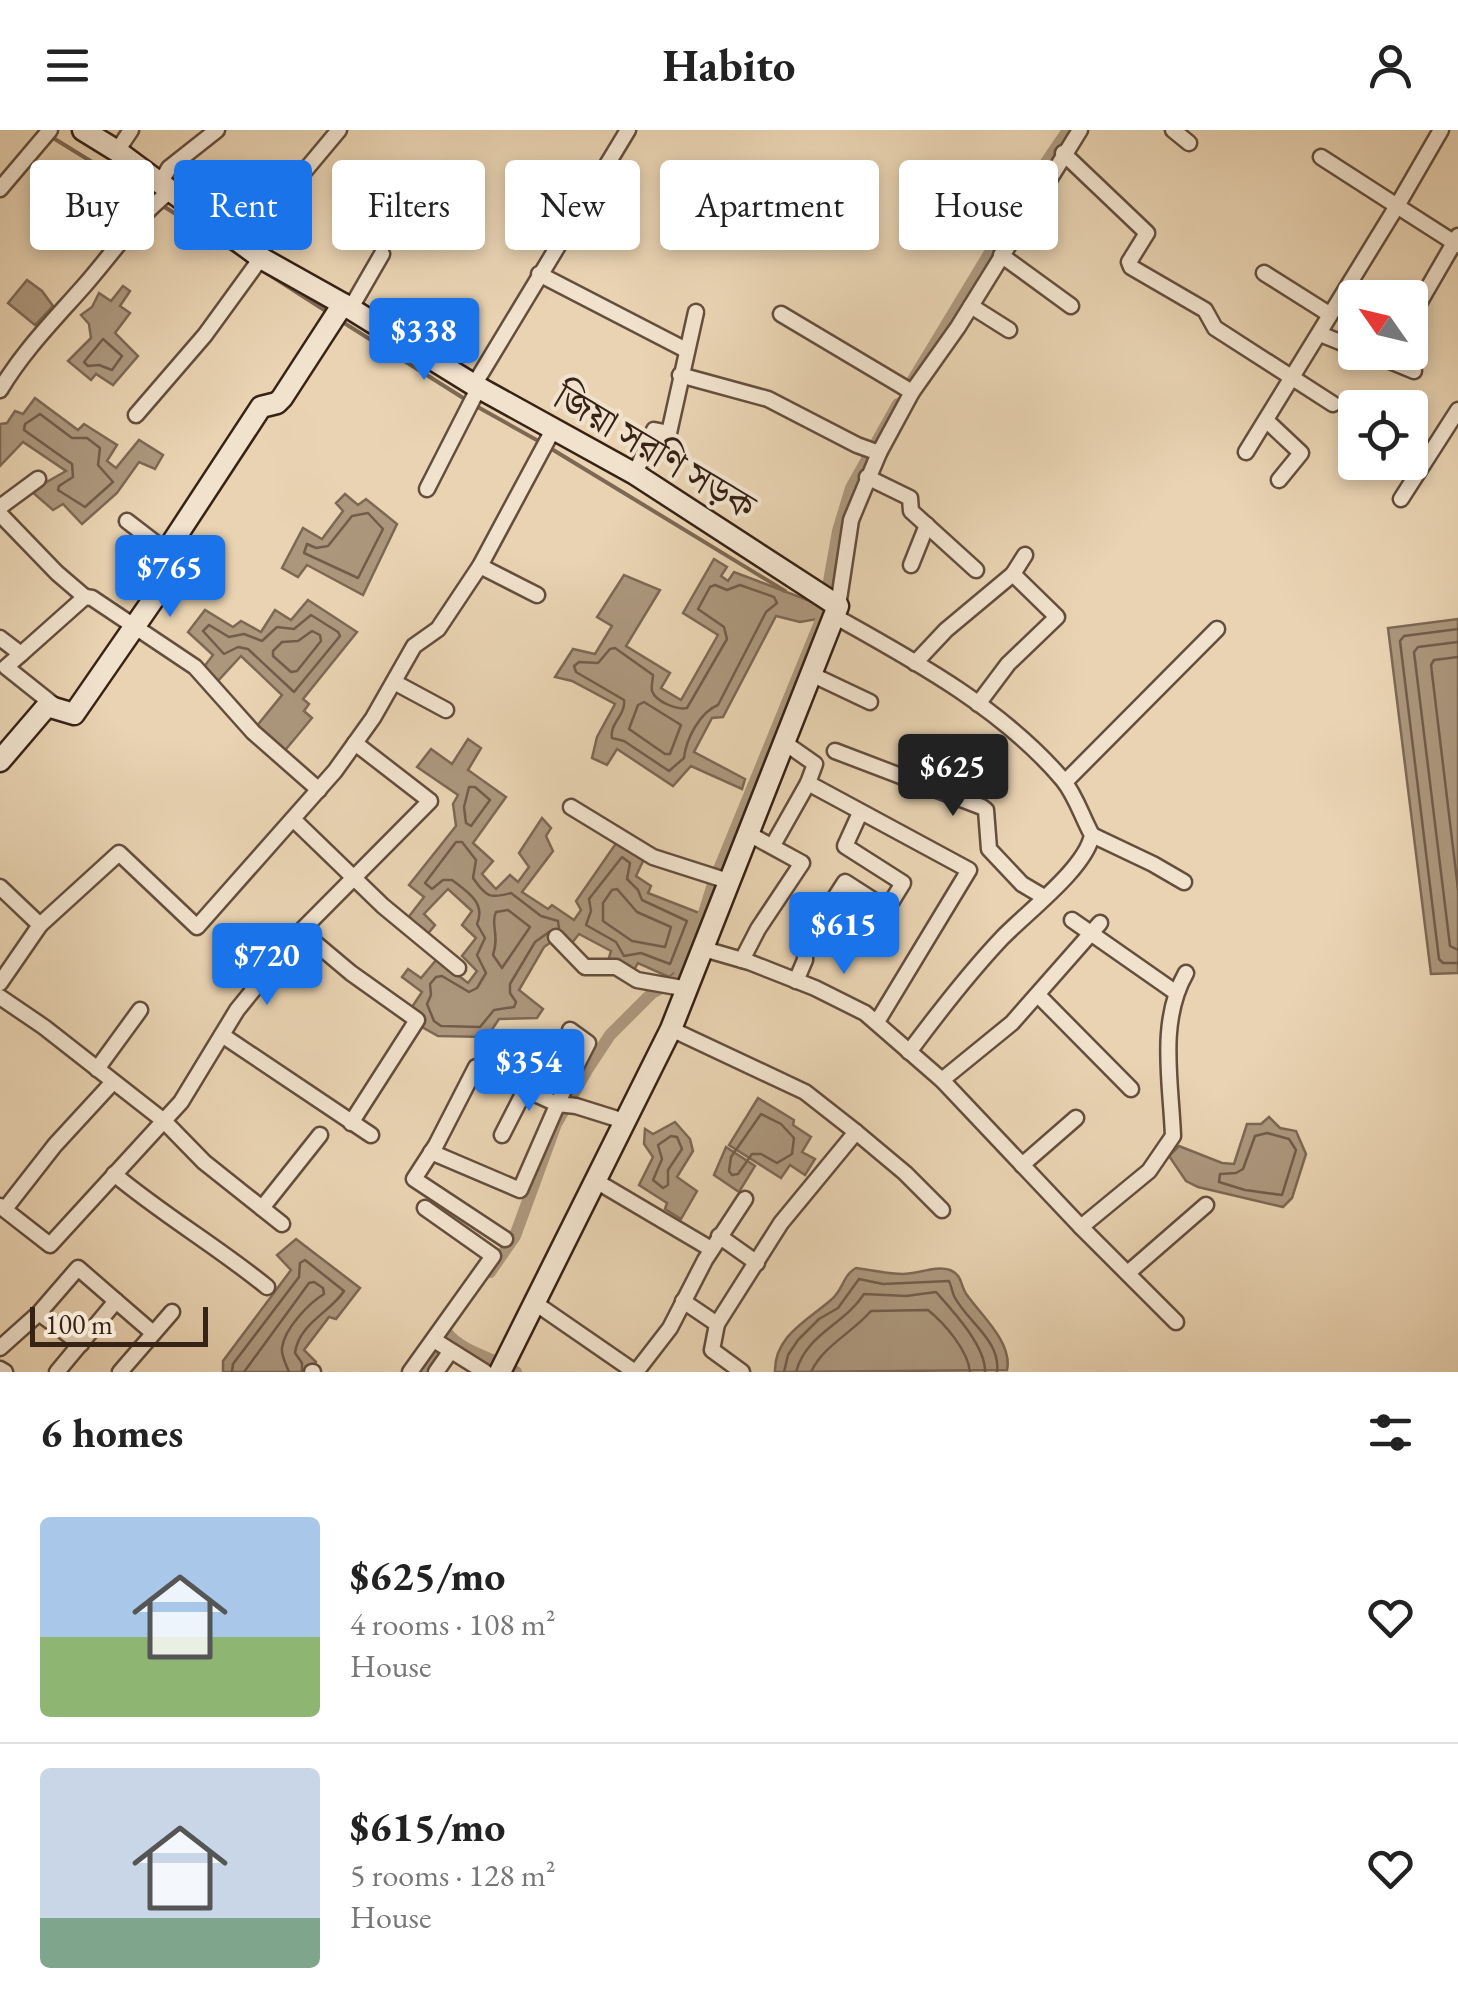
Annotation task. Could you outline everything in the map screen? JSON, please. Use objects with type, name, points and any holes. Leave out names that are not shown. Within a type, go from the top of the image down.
[{"type":"main road","name":"জিয়া সরণি সড়ক","points":[[83,130],[117,151],[255,255],[634,474],[836,609]]},
{"type":"main road","points":[[0,762],[46,706],[74,714],[174,568],[162,558],[259,410],[282,398],[345,305]]},
{"type":"main road","points":[[500,1372],[671,1029],[836,609]]},
{"type":"street","points":[[0,189],[50,130]]},
{"type":"street","points":[[117,151],[131,130]]},
{"type":"street","points":[[0,390],[20,355],[88,282],[164,189],[169,168],[217,130]]},
{"type":"street","points":[[136,415],[205,335],[303,173],[339,130]]},
{"type":"street","points":[[427,489],[477,386],[539,274],[628,130]]},
{"type":"street","points":[[1080,130],[972,306],[912,392],[878,453],[850,520],[836,609],[978,704],[1018,736],[1065,782],[1092,836],[1184,882]]},
{"type":"street","points":[[1173,130],[1190,143]]},
{"type":"street","points":[[1246,452],[1442,130]]},
{"type":"street","points":[[1063,153],[1147,233],[1129,262],[1131,267],[1204,310],[1215,328],[1333,404]]},
{"type":"street","points":[[1321,158],[1457,241],[1428,289]]},
{"type":"street","points":[[345,305],[352,306],[382,254]]},
{"type":"street","points":[[1001,255],[1071,306]]},
{"type":"street","points":[[1264,273],[1328,314]]},
{"type":"street","points":[[539,274],[686,350]]},
{"type":"street","points":[[972,306],[1008,330]]},
{"type":"street","points":[[634,474],[654,430],[668,433],[696,312]]},
{"type":"street","points":[[781,314],[912,392]]},
{"type":"street","points":[[1320,334],[1338,341]]},
{"type":"street","points":[[680,375],[768,399],[878,453]]},
{"type":"street","points":[[1402,499],[1458,410]]},
{"type":"street","points":[[1267,421],[1302,453],[1279,480]]},
{"type":"street","points":[[0,982],[40,925],[119,852],[196,927],[319,790],[355,743],[414,646],[438,629],[480,566],[554,428]]},
{"type":"street","points":[[867,477],[910,498],[910,509],[976,570]]},
{"type":"street","points":[[38,478],[0,511],[57,573],[86,598],[100,602],[194,667],[240,719],[319,790]]},
{"type":"street","points":[[126,520],[166,552]]},
{"type":"street","points":[[911,565],[927,525]]},
{"type":"street","points":[[915,664],[946,630],[1014,574],[1025,555]]},
{"type":"street","points":[[480,566],[537,595]]},
{"type":"street","points":[[978,704],[1008,664],[1056,617],[1014,574]]},
{"type":"street","points":[[60,710],[6,667],[86,598]]},
{"type":"street","points":[[1065,782],[1216,629]]},
{"type":"street","points":[[0,638],[21,654]]},
{"type":"street","points":[[813,675],[870,702]]},
{"type":"street","points":[[394,682],[446,710]]},
{"type":"street","points":[[112,1082],[2,1208],[50,1245],[181,1102],[237,1010],[302,931],[430,801],[355,743]]},
{"type":"street","points":[[773,845],[815,764],[785,744]]},
{"type":"street","points":[[836,751],[982,807],[986,810],[989,850],[1022,884],[1044,897]]},
{"type":"street","points":[[808,783],[969,870],[877,1022]]},
{"type":"street","points":[[570,807],[653,856],[728,881]]},
{"type":"street","points":[[796,981],[805,960],[806,944],[845,882],[887,909],[903,883],[845,846],[860,813]]},
{"type":"street","points":[[294,820],[383,906],[458,968]]},
{"type":"street","points":[[742,960],[802,862],[749,834]]},
{"type":"street","points":[[909,1052],[1003,937],[1081,858],[1092,836]]},
{"type":"street","points":[[0,886],[40,925]]},
{"type":"street","points":[[1072,920],[1096,928],[1175,992]]},
{"type":"street","points":[[942,1080],[1012,1022],[1096,928]]},
{"type":"street","points":[[302,931],[351,973],[417,1020],[351,1123]]},
{"type":"street","points":[[556,937],[584,967],[616,967],[637,980],[684,988]]},
{"type":"street","points":[[704,949],[836,997],[877,1022],[942,1080],[1176,1322]]},
{"type":"street","points":[[1081,1227],[1149,1170],[1173,1136],[1170,1042],[1175,992],[1186,973]]},
{"type":"street","points":[[1038,996],[1131,1089]]},
{"type":"street","points":[[0,997],[164,1121],[204,1162],[282,1224]]},
{"type":"street","points":[[96,1069],[140,1010]]},
{"type":"street","points":[[671,1029],[805,1092],[905,1173],[942,1210]]},
{"type":"street","points":[[432,1152],[520,1190],[588,1043],[570,1030]]},
{"type":"street","points":[[222,1035],[371,1135]]},
{"type":"street","points":[[504,1239],[414,1179],[476,1068],[558,1104],[626,1122]]},
{"type":"street","points":[[502,1134],[525,1090]]},
{"type":"street","points":[[1022,1165],[1076,1118]]},
{"type":"street","points":[[742,1372],[712,1350],[716,1324],[781,1223],[856,1132]]},
{"type":"street","points":[[262,1208],[320,1135]]},
{"type":"street","points":[[114,1174],[267,1287]]},
{"type":"street","points":[[596,1181],[757,1263]]},
{"type":"street","points":[[535,1303],[636,1372],[670,1328],[715,1243],[745,1199]]},
{"type":"street","points":[[1128,1272],[1206,1205]]},
{"type":"street","points":[[410,1372],[493,1256],[425,1208]]},
{"type":"street","points":[[0,1348],[39,1313],[78,1268],[153,1334]]},
{"type":"street","points":[[56,1372],[116,1301]]},
{"type":"street","points":[[683,1301],[716,1324]]},
{"type":"street","points":[[120,1372],[172,1312]]},
{"type":"street","points":[[39,1313],[81,1344]]},
{"type":"street","points":[[434,1340],[485,1372]]},
{"type":"street","points":[[436,1372],[450,1352]]},
{"type":"water","points":[[27,280],[53,306],[35,325],[8,303]]},
{"type":"water","points":[[123,286],[130,291],[120,306],[130,313],[115,333],[138,356],[113,385],[96,374],[91,380],[68,361],[91,338],[89,324],[81,315],[92,307],[99,293],[111,301]]},
{"type":"water","points":[[35,398],[78,430],[84,424],[117,445],[107,461],[116,468],[139,440],[163,455],[155,469],[139,462],[117,493],[82,524],[63,504],[53,510],[31,491],[66,471],[23,442],[0,466],[0,424],[7,423],[15,411],[23,414]]},
{"type":"water","points":[[345,494],[358,505],[366,499],[397,524],[363,595],[307,565],[298,577],[282,568],[303,528],[322,539],[343,511],[336,503]]},
{"type":"water","points":[[714,559],[727,567],[721,576],[728,581],[734,572],[823,606],[818,619],[800,622],[776,616],[723,717],[712,718],[694,752],[745,779],[742,789],[691,766],[673,786],[617,749],[607,765],[592,758],[597,737],[615,704],[572,681],[555,677],[573,649],[595,654],[612,626],[597,617],[624,575],[660,590],[626,646],[670,673],[661,688],[681,700],[718,635],[683,613]]},
{"type":"water","points":[[308,600],[357,632],[303,699],[309,704],[304,711],[312,718],[282,754],[256,727],[282,695],[241,656],[216,683],[204,667],[213,655],[188,632],[205,610],[233,627],[241,621],[261,632],[275,610],[291,620]]},
{"type":"water","points":[[1458,619],[1458,973],[1431,974],[1388,628]]},
{"type":"water","points":[[468,739],[481,748],[468,770],[506,797],[473,843],[493,861],[482,874],[496,889],[510,875],[518,882],[529,867],[519,853],[542,818],[551,828],[546,836],[553,851],[522,892],[574,920],[581,910],[576,901],[617,842],[644,859],[636,876],[651,886],[648,893],[702,914],[682,968],[669,977],[638,963],[634,970],[608,961],[611,951],[579,934],[571,944],[554,940],[544,947],[519,990],[543,1009],[537,1018],[499,1019],[487,1037],[438,1036],[422,1027],[423,1016],[410,1010],[422,992],[402,977],[408,969],[421,978],[437,959],[468,983],[477,971],[462,956],[476,938],[462,925],[472,911],[448,889],[424,914],[435,925],[426,936],[407,919],[424,897],[409,885],[456,826],[453,804],[458,795],[417,767],[431,749],[452,764]]},
{"type":"water","points":[[758,1098],[794,1120],[793,1125],[811,1137],[802,1152],[815,1159],[805,1175],[790,1165],[781,1178],[729,1145]]},
{"type":"water","points":[[1269,1117],[1280,1128],[1296,1131],[1306,1154],[1292,1198],[1283,1207],[1198,1187],[1186,1181],[1169,1156],[1179,1146],[1234,1164],[1247,1124],[1261,1124]]},
{"type":"water","points":[[675,1122],[690,1139],[693,1151],[677,1177],[697,1191],[681,1219],[665,1209],[667,1203],[639,1185],[653,1157],[644,1144],[645,1129],[653,1134]]},
{"type":"water","points":[[726,1147],[755,1166],[739,1192],[714,1175]]},
{"type":"water","points":[[296,1239],[360,1288],[336,1319],[329,1317],[304,1350],[316,1362],[310,1372],[223,1372],[223,1361],[291,1270],[277,1255]]},
{"type":"water","points":[[856,1268],[897,1274],[939,1269],[954,1272],[1001,1340],[1007,1370],[775,1372],[776,1359],[787,1338],[836,1295]]},
{"type":"waterway","points":[[911,383],[1068,130]]},
{"type":"waterway","points":[[50,136],[89,160]]},
{"type":"waterway","points":[[160,204],[249,261]]},
{"type":"waterway","points":[[265,272],[329,313]]},
{"type":"waterway","points":[[341,321],[468,401]]},
{"type":"waterway","points":[[490,1272],[515,1236],[556,1124],[587,1070],[610,1035],[652,993],[678,979],[694,945],[713,884],[823,615],[838,531],[851,488],[898,404]]},
{"type":"waterway","points":[[476,406],[542,443]]},
{"type":"waterway","points":[[550,448],[785,591]]},
{"type":"waterway","points":[[447,1333],[462,1346],[516,1372]]},
{"type":"waterway","points":[[421,1372],[434,1352]]}]
